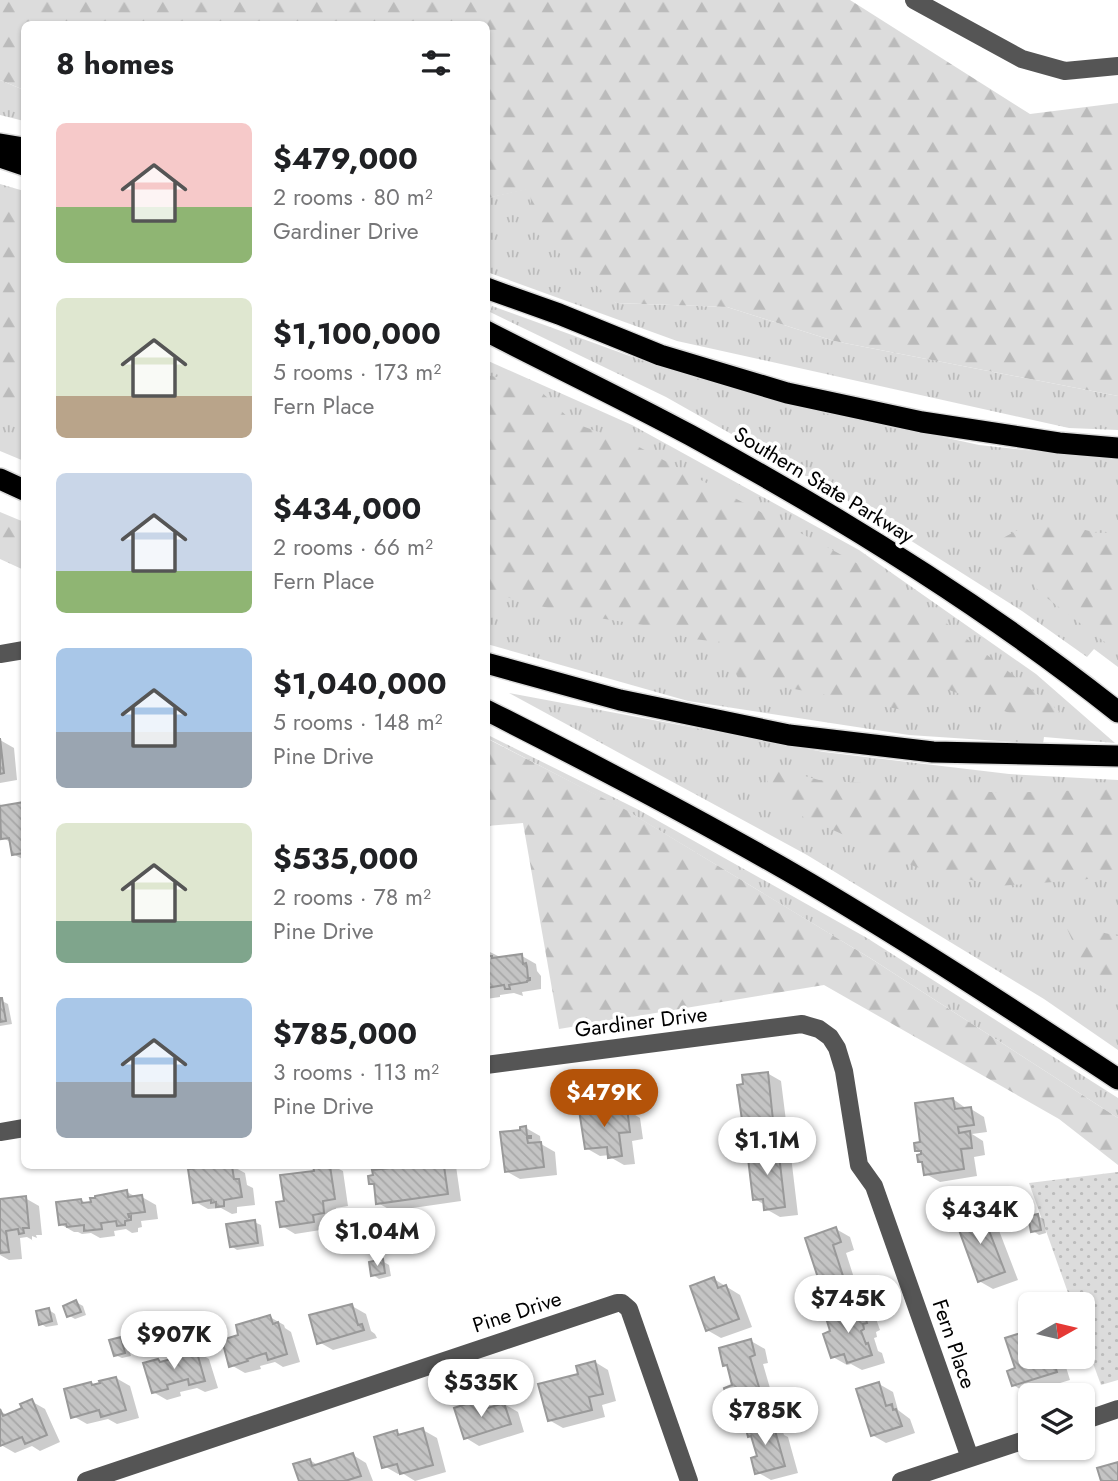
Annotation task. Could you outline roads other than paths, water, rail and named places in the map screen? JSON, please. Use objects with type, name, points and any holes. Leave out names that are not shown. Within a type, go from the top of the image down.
[{"type":"highway","points":[[0,144],[21,148]]},
{"type":"highway","points":[[0,158],[21,164]]},
{"type":"highway","points":[[490,289],[660,355],[787,393],[922,422],[1059,443],[1118,448]]},
{"type":"highway","name":"Southern State Parkway","points":[[490,333],[689,435],[804,500],[929,576],[1074,677],[1118,712]]},
{"type":"highway","points":[[0,477],[21,483]]},
{"type":"highway","points":[[0,477],[21,489]]},
{"type":"highway","points":[[490,664],[620,700],[789,735],[933,752],[1118,756]]},
{"type":"highway","points":[[490,712],[681,811],[810,884],[954,972],[1118,1079]]},
{"type":"street","points":[[914,0],[1022,59],[1065,71],[1118,65]]},
{"type":"street","points":[[0,654],[21,650]]},
{"type":"street","name":"Gardiner Drive","points":[[490,1064],[802,1024]]},
{"type":"street","name":"Fern Place","points":[[802,1024],[820,1028],[837,1048],[844,1071],[859,1165],[874,1186],[970,1458]]},
{"type":"street","points":[[0,1132],[21,1128]]},
{"type":"street","name":"Pine Drive","points":[[86,1481],[591,1311],[622,1303],[629,1310],[689,1481]]},
{"type":"street","points":[[1095,1417],[1118,1409]]},
{"type":"street","points":[[901,1481],[1018,1442]]}]
